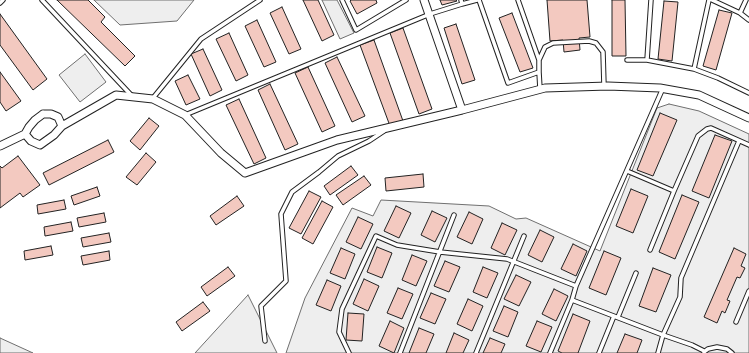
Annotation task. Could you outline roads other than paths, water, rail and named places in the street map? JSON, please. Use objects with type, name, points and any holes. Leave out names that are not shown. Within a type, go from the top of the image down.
[{"type":"street","points":[[424,0],[462,110]]},
{"type":"street","points":[[25,134],[31,141],[40,144],[54,135],[62,126],[116,95],[153,99],[185,115],[221,153],[245,173],[337,140],[462,110],[545,88],[604,86],[663,88],[699,95],[749,118]]},
{"type":"street","points":[[0,146],[25,134],[29,127],[43,114],[50,114],[58,117],[62,126]]},
{"type":"lane","points":[[42,0],[133,97]]},
{"type":"lane","points":[[153,99],[201,39],[260,0]]},
{"type":"lane","points":[[342,0],[356,30],[406,0]]},
{"type":"lane","points":[[185,115],[430,14],[462,2],[478,0],[508,83],[539,72]]},
{"type":"lane","points":[[518,0],[539,60],[540,89]]},
{"type":"lane","points":[[647,60],[651,0]]},
{"type":"lane","points":[[694,69],[709,0]]},
{"type":"lane","points":[[712,0],[740,13],[749,20]]},
{"type":"lane","points":[[740,13],[746,0]]},
{"type":"lane","points":[[539,60],[545,47],[553,43],[589,40],[596,43],[603,52],[604,86]]},
{"type":"lane","points":[[627,60],[647,60],[694,69],[718,78],[749,93]]},
{"type":"lane","points":[[550,353],[572,300],[576,286],[663,88]]},
{"type":"lane","points":[[265,340],[261,306],[286,281],[281,214],[292,192],[338,156],[369,141],[390,127]]},
{"type":"lane","points":[[650,250],[698,136],[706,129],[711,128],[749,146]]},
{"type":"lane","points":[[658,353],[663,335],[680,296],[681,278],[739,141]]},
{"type":"lane","points":[[627,171],[674,191]]},
{"type":"lane","points":[[400,353],[454,215]]},
{"type":"lane","points":[[349,353],[339,332],[342,309],[376,236],[397,244],[440,252],[507,259],[576,286]]},
{"type":"lane","points":[[476,353],[524,236]]},
{"type":"lane","points":[[599,353],[636,273]]},
{"type":"lane","points":[[736,322],[749,291]]},
{"type":"lane","points":[[572,300],[692,345],[704,352],[708,349],[718,347],[727,349],[732,353]]}]
